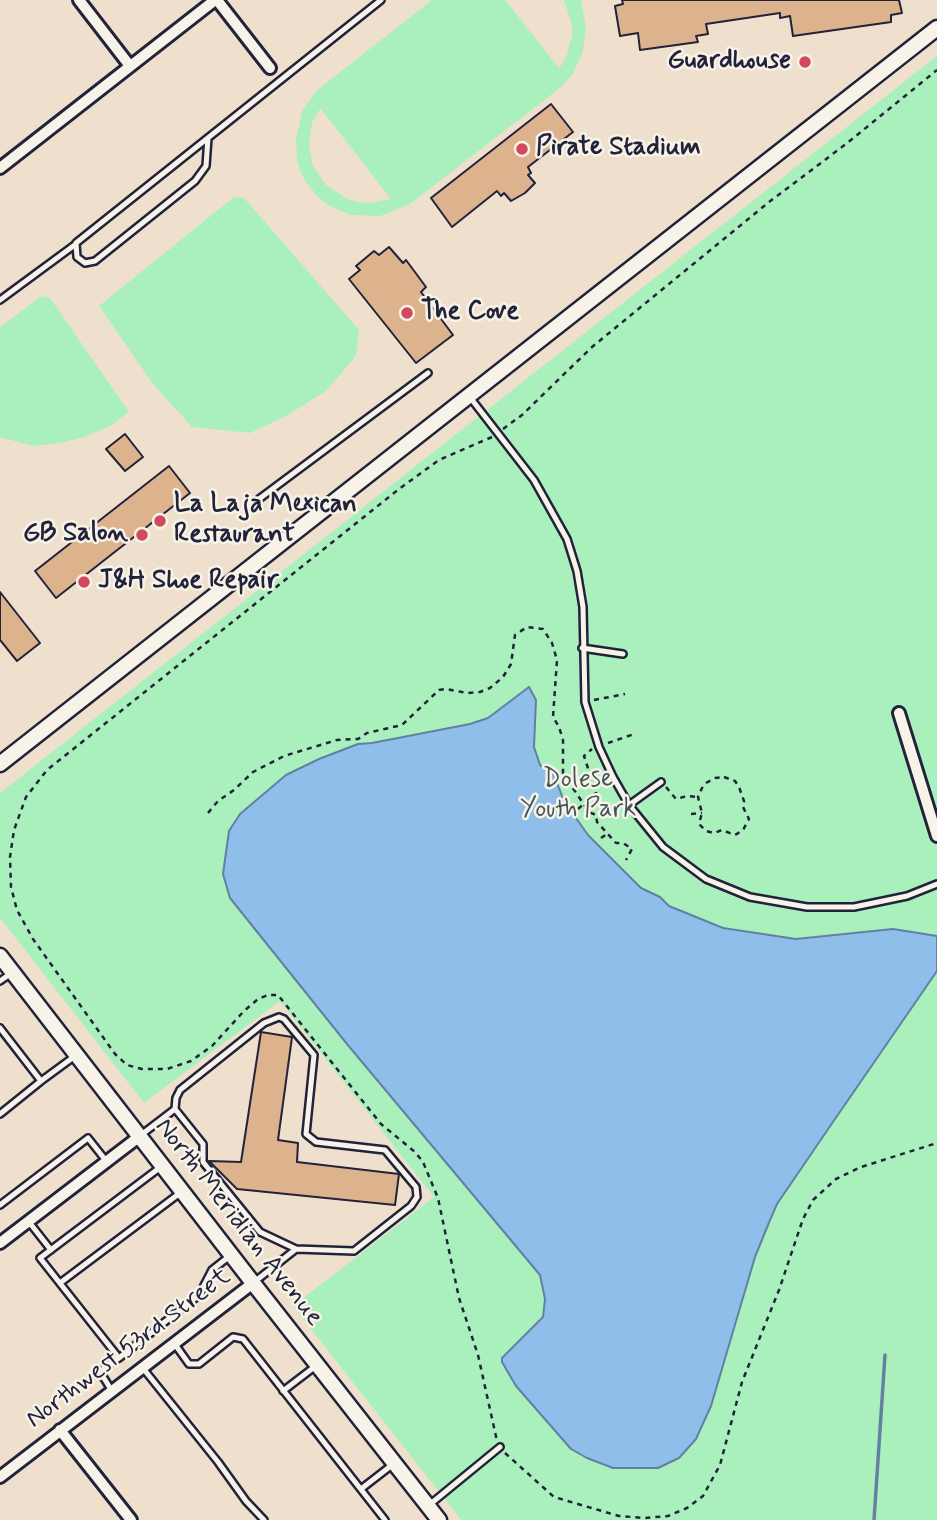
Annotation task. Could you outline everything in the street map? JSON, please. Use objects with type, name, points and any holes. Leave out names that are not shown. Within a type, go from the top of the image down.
[{"type":"main road","points":[[0,764],[937,28]]},
{"type":"main road","name":"North Meridian Avenue","points":[[0,956],[439,1520]]},
{"type":"street","points":[[79,0],[130,66]]},
{"type":"street","points":[[0,168],[216,0],[270,68]]},
{"type":"street","points":[[899,713],[937,836]]},
{"type":"street","points":[[0,1243],[140,1136]]},
{"type":"street","name":"Northwest 53rd Street","points":[[0,1477],[253,1283]]},
{"type":"street","points":[[60,1430],[131,1520]]},
{"type":"lane","points":[[0,300],[76,243],[381,0]]},
{"type":"lane","points":[[76,243],[76,257],[85,263],[103,256],[195,181],[206,166],[208,138]]},
{"type":"lane","points":[[260,499],[428,373]]},
{"type":"lane","points":[[469,396],[534,480],[567,539],[577,571],[583,607],[585,702],[599,747],[612,777],[629,805],[663,847],[706,879],[750,897],[807,907],[854,907],[907,896],[937,884]]},
{"type":"lane","points":[[583,648],[623,654]]},
{"type":"lane","points":[[629,805],[661,782]]},
{"type":"lane","points":[[0,981],[12,972]]},
{"type":"lane","points":[[273,1018],[284,1019],[312,1051],[314,1059],[306,1134],[317,1142],[385,1150],[416,1187],[417,1197],[411,1206],[354,1251],[296,1249],[260,1232],[203,1162],[203,1144],[175,1110],[180,1090],[273,1018]]},
{"type":"lane","points":[[0,1028],[41,1081]]},
{"type":"lane","points":[[0,1114],[77,1055]]},
{"type":"lane","points":[[140,1136],[175,1110]]},
{"type":"lane","points":[[0,1205],[88,1138],[107,1162]]},
{"type":"lane","points":[[119,1358],[40,1258],[163,1165]]},
{"type":"lane","points":[[60,1283],[183,1191]]},
{"type":"lane","points":[[29,1221],[51,1250]]},
{"type":"lane","points":[[253,1283],[296,1249]]},
{"type":"lane","points":[[112,1391],[102,1375],[104,1367],[199,1295],[212,1270],[231,1255]]},
{"type":"lane","points":[[174,1343],[190,1364],[200,1363],[233,1338],[243,1339],[385,1520]]},
{"type":"lane","points":[[283,1391],[317,1366]]},
{"type":"lane","points":[[142,1367],[218,1462],[246,1502],[264,1520]]},
{"type":"lane","points":[[428,1506],[500,1447]]},
{"type":"lane","points":[[361,1489],[394,1463]]},
{"type":"path","points":[[509,425],[592,347],[769,202],[937,70]]},
{"type":"path","points":[[489,439],[439,460],[399,489],[47,770],[26,797],[13,830],[10,857],[11,887],[17,910],[33,939],[115,1054],[127,1065],[142,1069],[167,1069],[191,1061],[212,1046],[258,999],[278,995],[382,1124],[423,1162],[438,1198],[459,1298],[478,1354],[500,1447],[554,1497],[619,1516],[668,1516],[703,1496],[720,1465],[742,1382],[779,1290],[803,1219],[813,1200],[836,1179],[861,1167],[937,1143]]},
{"type":"path","points":[[208,813],[218,801],[253,772],[284,756],[337,740],[358,739],[367,733],[402,724],[439,690],[480,692],[497,684],[511,664],[515,635],[527,627],[543,629],[552,643],[557,660],[553,717],[563,740],[561,780],[566,778],[589,813],[596,815],[597,822],[616,843],[623,843],[632,849],[626,860]]},
{"type":"path","points":[[585,702],[625,694]]},
{"type":"path","points":[[724,777],[735,781],[742,793],[743,807],[748,819],[743,830],[735,835],[722,830],[714,834],[706,831],[699,824],[702,813],[698,797],[706,783],[715,778],[724,777]]},
{"type":"path","points":[[661,782],[676,799],[698,797]]},
{"type":"path","points":[[578,809],[584,803]]},
{"type":"path","points":[[691,814],[702,813]]},
{"type":"path","points":[[743,830],[749,832]]},
{"type":"path","points":[[601,838],[607,834]]},
{"type":"green space","points":[[432,0],[505,0],[559,68],[566,58],[572,36],[572,25],[564,0],[581,0],[586,27],[583,52],[572,75],[561,87],[410,204],[380,216],[350,215],[330,206],[320,199],[305,181],[297,161],[296,140],[302,111],[316,91]],"holes":[[[321,109],[391,199],[357,202],[347,199],[326,185],[313,166],[309,144],[312,122]]]},
{"type":"green space","name":"Dolese Youth Park","points":[[937,56],[937,1520],[461,1520],[293,1306],[434,1197],[280,1001],[144,1103],[0,918],[0,793]]},
{"type":"green space","points":[[234,197],[244,198],[359,330],[356,356],[326,391],[286,416],[250,433],[192,427],[153,384],[99,306]]},
{"type":"green space","points":[[42,296],[50,298],[129,412],[110,426],[84,437],[33,446],[0,437],[0,327]]},
{"type":"water","points":[[529,687],[536,700],[534,747],[540,765],[554,775],[564,801],[588,835],[641,888],[660,897],[669,906],[723,928],[796,939],[893,929],[937,936],[937,971],[777,1204],[755,1257],[711,1406],[696,1439],[679,1458],[658,1468],[613,1468],[571,1449],[516,1386],[502,1358],[543,1317],[545,1299],[540,1275],[347,1044],[230,898],[223,874],[229,831],[240,814],[286,775],[358,744],[470,724],[488,718]]},
{"type":"building","points":[[622,0],[899,0],[902,13],[891,15],[891,22],[793,36],[790,16],[780,18],[780,13],[706,24],[708,34],[696,36],[698,42],[640,50],[638,33],[620,36],[615,6],[623,4]]},
{"type":"building","name":"Pirate Stadium","points":[[551,104],[573,132],[528,167],[531,173],[528,175],[535,183],[511,201],[504,193],[501,196],[497,191],[452,227],[431,198]]},
{"type":"building","name":"The Cove","points":[[389,247],[403,263],[406,260],[426,287],[421,292],[453,335],[416,363],[349,279],[360,270],[356,266],[374,251],[379,255]]},
{"type":"building","points":[[125,434],[143,457],[125,471],[106,449]]},
{"type":"building","points":[[169,466],[190,493],[56,598],[35,571]]},
{"type":"building","points":[[0,592],[40,643],[17,661],[0,640]]},
{"type":"building","points":[[261,1032],[292,1037],[278,1140],[298,1143],[297,1162],[399,1174],[395,1205],[237,1189],[209,1161],[241,1162]]},
{"type":"waterway","points":[[874,1520],[885,1355]]},
{"type":"place","name":"Guardhouse","points":[[805,62]]},
{"type":"place","name":"Pirate Stadium","points":[[522,149]]},
{"type":"place","name":"The Cove","points":[[407,313]]},
{"type":"place","name":"La Laja Mexican Restaurant","points":[[160,521]]},
{"type":"place","name":"GB Salon","points":[[142,535]]},
{"type":"place","name":"J&H Shoe Repair","points":[[84,582]]}]
